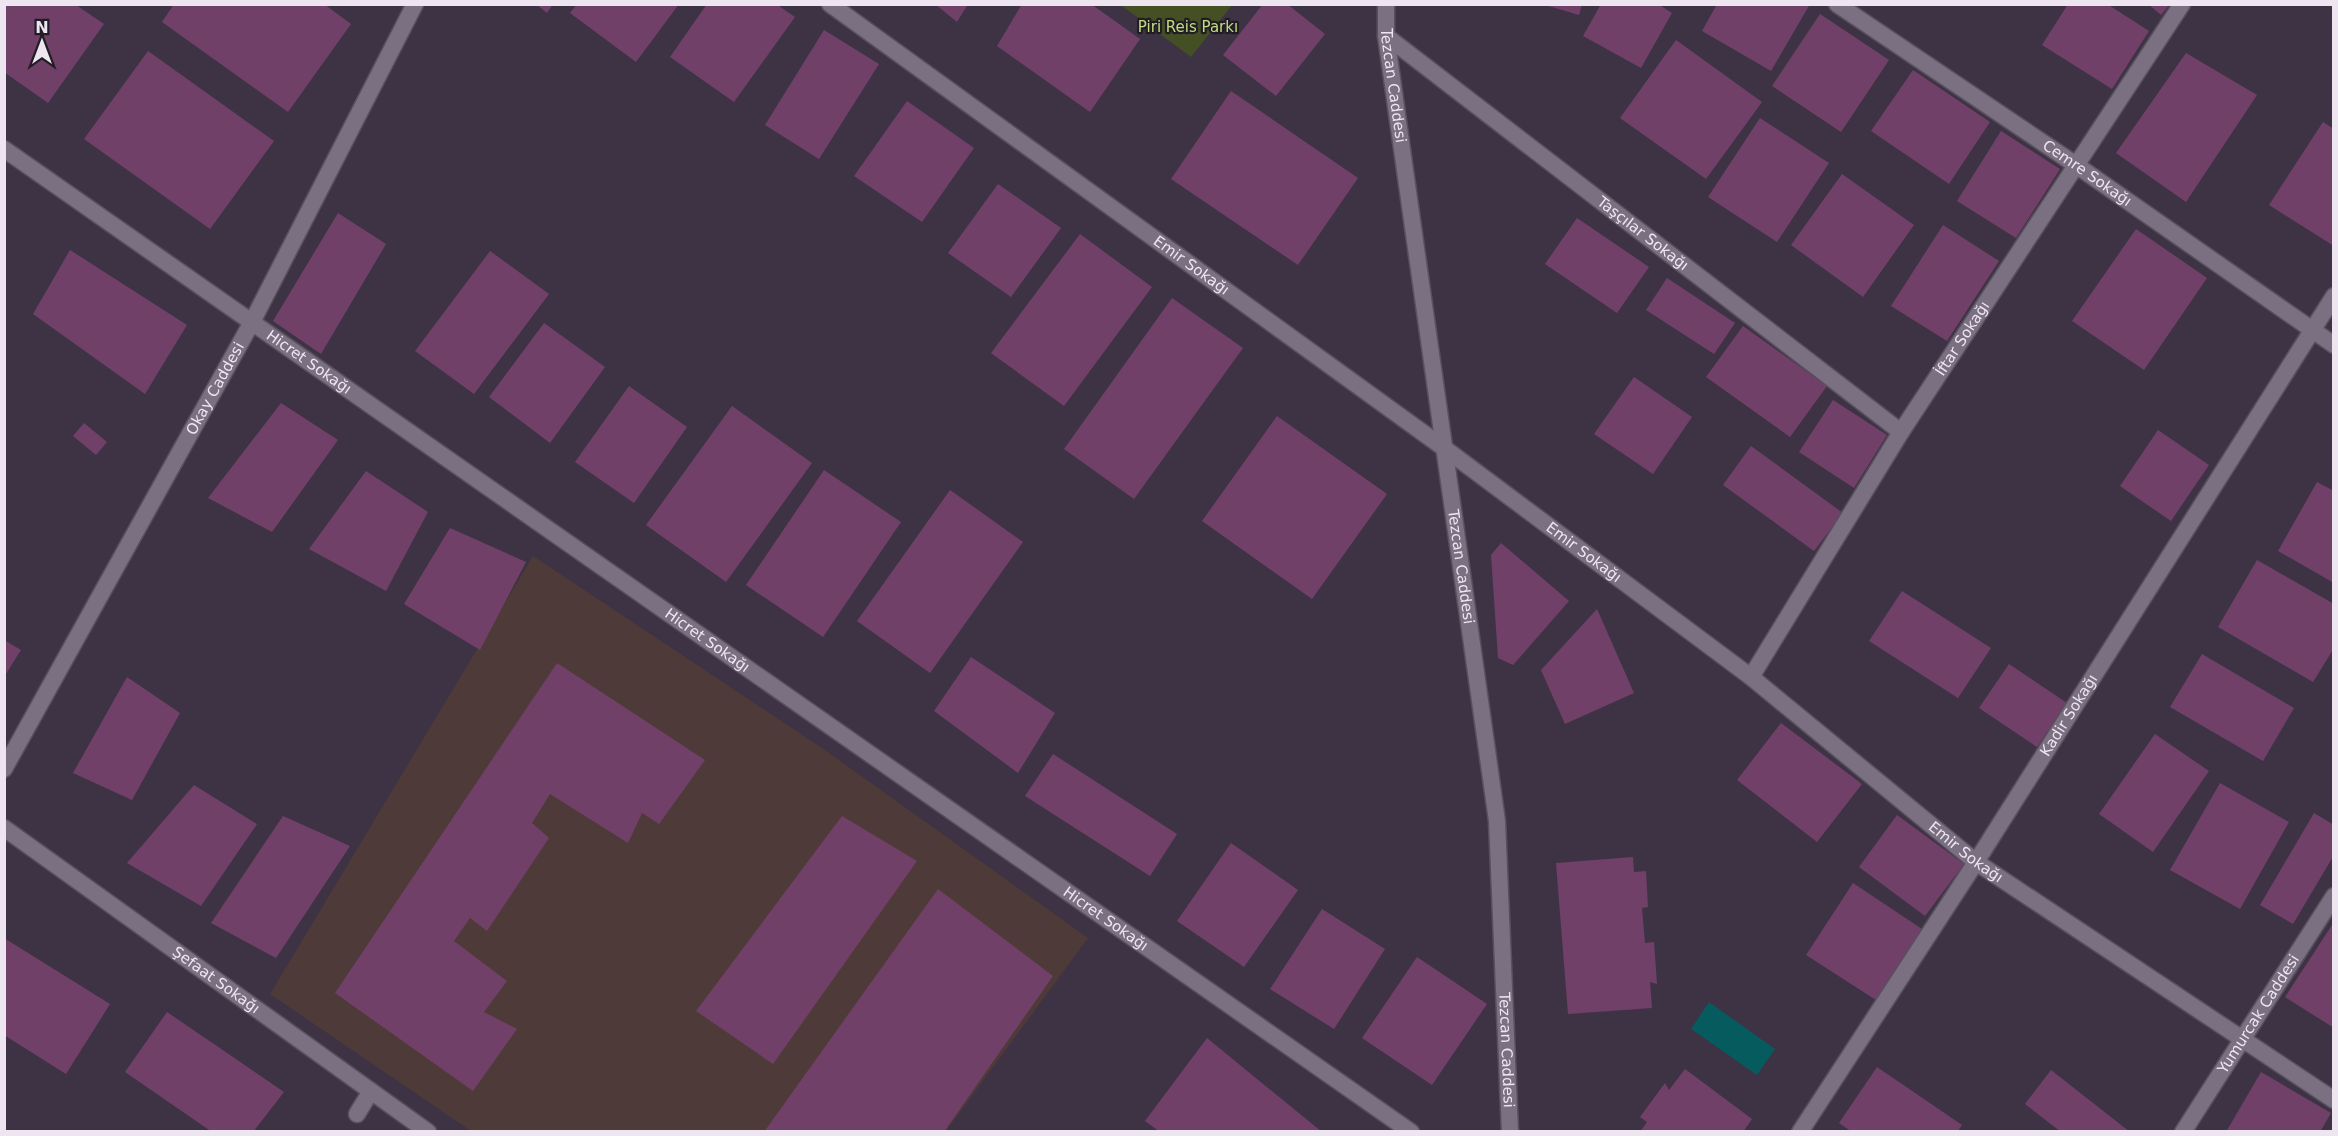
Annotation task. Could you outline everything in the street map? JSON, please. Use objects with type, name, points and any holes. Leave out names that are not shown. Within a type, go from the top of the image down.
[{"type":"street","name":"Okay Caddesi","points":[[4,769],[252,322],[415,4]]},
{"type":"street","name":"Emir Sokağı","points":[[830,4],[1444,448],[1751,677],[1976,862],[2334,1100]]},
{"type":"street","name":"Tezcan Caddesi","points":[[1386,4],[1386,36],[1497,821],[1510,1131]]},
{"type":"street","name":"Cemre Sokağı","points":[[1837,4],[2076,165],[2334,345]]},
{"type":"street","name":"İftar Sokağı","points":[[1751,677],[1901,432],[2182,4]]},
{"type":"street","name":"Taşçılar Sokağı","points":[[1386,36],[1901,432]]},
{"type":"street","name":"Hicret Sokağı","points":[[4,149],[1411,1131]]},
{"type":"street","name":"Kadir Sokağı","points":[[1800,1131],[1976,862],[2334,296]]},
{"type":"street","name":"Şefaat Sokağı","points":[[4,828],[428,1131]]},
{"type":"street","name":"Yumurcak Caddesi","points":[[2182,1131],[2334,896]]},
{"type":"street","points":[[357,1114],[371,1091]]},
{"type":"shaded area","points":[[533,556],[822,748],[1088,938],[946,1131],[471,1131],[270,994]]},
{"type":"shaded area","points":[[1709,1002],[1775,1049],[1757,1075],[1691,1029]]},
{"type":"green space","name":"Piri Reis Parkı","points":[[1121,5],[1232,5],[1191,57]]},
{"type":"building","points":[[174,4],[324,4],[351,24],[288,112],[162,22]]},
{"type":"building","points":[[536,4],[553,4],[547,13]]},
{"type":"building","points":[[577,4],[679,4],[636,62],[570,13]]},
{"type":"building","points":[[707,4],[776,4],[795,17],[734,102],[670,57]]},
{"type":"building","points":[[935,4],[968,4],[957,22]]},
{"type":"building","points":[[1022,4],[1091,4],[1140,39],[1090,112],[997,46]]},
{"type":"building","points":[[1263,4],[1287,4],[1325,34],[1276,96],[1223,55]]},
{"type":"building","points":[[1542,4],[1582,4],[1579,15]]},
{"type":"building","points":[[1601,4],[1658,4],[1672,13],[1641,68],[1583,36]]},
{"type":"building","points":[[1717,4],[1810,4],[1771,71],[1702,31]]},
{"type":"building","points":[[2068,4],[2107,4],[2149,31],[2112,89],[2042,45]]},
{"type":"building","points":[[2148,4],[2170,4],[2161,15]]},
{"type":"building","points":[[4,5],[76,5],[104,24],[48,103],[4,72]]},
{"type":"building","points":[[1820,14],[1889,60],[1841,132],[1772,86]]},
{"type":"building","points":[[824,30],[879,64],[819,159],[765,125]]},
{"type":"building","points":[[1676,40],[1762,102],[1706,179],[1620,118]]},
{"type":"building","points":[[148,51],[274,141],[210,229],[84,139]]},
{"type":"building","points":[[2186,53],[2257,95],[2186,202],[2116,153]]},
{"type":"building","points":[[1913,70],[1990,122],[1949,184],[1871,131]]},
{"type":"building","points":[[1231,91],[1358,178],[1298,265],[1171,179]]},
{"type":"building","points":[[907,101],[974,148],[922,222],[854,176]]},
{"type":"building","points":[[1760,118],[1829,163],[1777,242],[1708,197]]},
{"type":"building","points":[[2323,122],[2334,129],[2334,246],[2269,205]]},
{"type":"building","points":[[2001,131],[2060,169],[2016,238],[1957,201]]},
{"type":"building","points":[[1842,174],[1914,225],[1863,297],[1791,245]]},
{"type":"building","points":[[998,184],[1061,228],[1011,297],[948,253]]},
{"type":"building","points":[[338,213],[386,244],[321,354],[273,321]]},
{"type":"building","points":[[1577,218],[1649,267],[1617,313],[1545,264]]},
{"type":"building","points":[[1943,225],[1999,261],[1947,341],[1891,306]]},
{"type":"building","points":[[2136,229],[2207,278],[2144,370],[2072,321]]},
{"type":"building","points":[[1080,234],[1152,287],[1064,406],[991,353]]},
{"type":"building","points":[[70,250],[187,325],[145,394],[33,314]]},
{"type":"building","points":[[490,251],[549,294],[474,394],[415,351]]},
{"type":"building","points":[[1667,278],[1735,323],[1714,354],[1646,310]]},
{"type":"building","points":[[1172,298],[1243,348],[1134,499],[1064,449]]},
{"type":"building","points":[[544,323],[605,367],[550,443],[489,397]]},
{"type":"building","points":[[1743,326],[1827,386],[1790,437],[1706,377]]},
{"type":"building","points":[[1634,377],[1692,417],[1653,474],[1594,434]]},
{"type":"building","points":[[629,386],[687,427],[634,503],[575,462]]},
{"type":"building","points":[[1833,400],[1887,435],[1854,488],[1799,452]]},
{"type":"building","points":[[281,403],[338,440],[272,532],[208,498]]},
{"type":"building","points":[[732,406],[812,463],[726,582],[646,525]]},
{"type":"building","points":[[1277,416],[1387,494],[1312,599],[1202,521]]},
{"type":"building","points":[[84,423],[107,442],[96,455],[73,436]]},
{"type":"building","points":[[2158,430],[2209,465],[2171,521],[2120,486]]},
{"type":"building","points":[[1751,446],[1843,513],[1814,551],[1723,485]]},
{"type":"building","points":[[824,470],[901,522],[823,637],[746,585]]},
{"type":"building","points":[[366,471],[428,512],[386,591],[309,549]]},
{"type":"building","points":[[2317,482],[2334,491],[2334,583],[2278,551]]},
{"type":"building","points":[[950,490],[1023,542],[930,673],[857,621]]},
{"type":"building","points":[[450,528],[526,562],[480,650],[404,604]]},
{"type":"building","points":[[1501,543],[1569,601],[1513,665],[1498,658],[1491,555]]},
{"type":"building","points":[[2257,560],[2334,604],[2334,648],[2313,682],[2218,627]]},
{"type":"building","points":[[1902,591],[1991,648],[1958,698],[1869,641]]},
{"type":"building","points":[[1597,609],[1634,693],[1565,724],[1541,670]]},
{"type":"building","points":[[4,640],[21,650],[4,677]]},
{"type":"building","points":[[2202,654],[2294,708],[2263,761],[2170,707]]},
{"type":"building","points":[[971,657],[1055,713],[1018,773],[934,711]]},
{"type":"building","points":[[557,663],[705,760],[659,824],[642,813],[628,843],[550,794],[532,823],[549,838],[487,931],[470,918],[454,941],[507,981],[484,1012],[517,1029],[473,1091],[335,993]]},
{"type":"building","points":[[2009,664],[2067,703],[2037,747],[1979,708]]},
{"type":"building","points":[[127,677],[180,713],[132,800],[73,773]]},
{"type":"building","points":[[1781,723],[1862,784],[1817,842],[1737,780]]},
{"type":"building","points":[[2155,734],[2209,771],[2153,852],[2099,814]]},
{"type":"building","points":[[1053,754],[1177,834],[1150,876],[1025,796]]},
{"type":"building","points":[[2220,783],[2289,822],[2240,909],[2170,870]]},
{"type":"building","points":[[194,785],[257,824],[201,906],[127,863]]},
{"type":"building","points":[[2314,813],[2334,825],[2334,855],[2293,924],[2260,905]]},
{"type":"building","points":[[1897,815],[1964,864],[1925,916],[1859,867]]},
{"type":"building","points":[[283,816],[350,846],[276,958],[211,923]]},
{"type":"building","points":[[842,816],[917,861],[773,1064],[696,1011]]},
{"type":"building","points":[[1231,843],[1298,890],[1244,967],[1177,921]]},
{"type":"building","points":[[1633,857],[1634,872],[1646,871],[1648,907],[1642,908],[1645,943],[1654,942],[1657,984],[1650,982],[1652,1008],[1568,1014],[1556,863]]},
{"type":"building","points":[[1853,883],[1925,931],[1879,1002],[1806,955]]},
{"type":"building","points":[[938,889],[1053,976],[944,1132],[764,1132]]},
{"type":"building","points":[[1322,909],[1385,949],[1334,1029],[1270,989]]},
{"type":"building","points":[[2334,922],[2334,1028],[2285,997]]},
{"type":"building","points":[[4,938],[110,1004],[66,1074],[4,1035]]},
{"type":"building","points":[[1417,957],[1487,1004],[1432,1085],[1362,1038]]},
{"type":"building","points":[[167,1012],[284,1092],[253,1132],[212,1132],[125,1072]]},
{"type":"building","points":[[1207,1038],[1322,1132],[1160,1132],[1145,1121]]},
{"type":"building","points":[[1877,1067],[1962,1125],[1957,1132],[1852,1132],[1839,1123]]},
{"type":"building","points":[[1685,1069],[1752,1119],[1743,1132],[1640,1132],[1647,1122],[1640,1117],[1665,1083],[1669,1090]]},
{"type":"building","points":[[2051,1070],[2130,1132],[2061,1132],[2025,1104]]},
{"type":"building","points":[[2261,1072],[2331,1113],[2320,1132],[2226,1132]]}]
